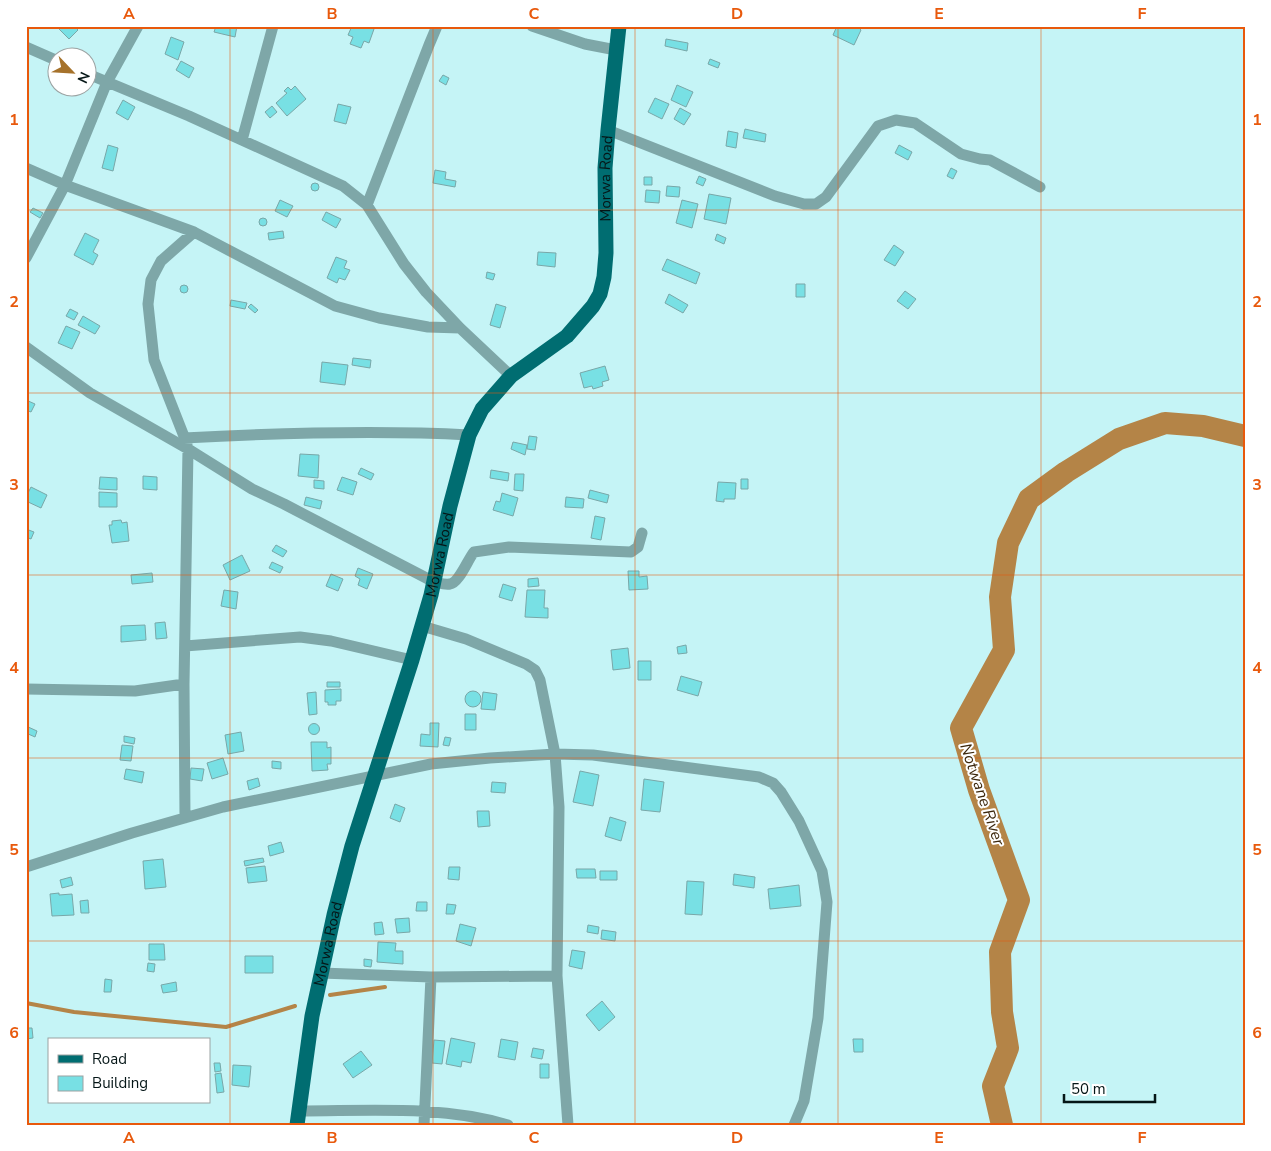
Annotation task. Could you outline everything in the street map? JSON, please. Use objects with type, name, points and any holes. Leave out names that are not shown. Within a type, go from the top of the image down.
[{"type":"main road","name":"Morwa Road","points":[[298,1118],[312,1016],[352,846],[422,626],[469,435],[482,409],[511,376],[567,336],[593,306],[600,294],[606,253],[605,168],[619,26]]},
{"type":"street","points":[[26,258],[65,185],[107,82],[138,26]]},
{"type":"street","points":[[242,140],[273,26]]},
{"type":"street","points":[[368,205],[437,26]]},
{"type":"street","points":[[532,26],[584,44],[616,50]]},
{"type":"street","points":[[26,47],[48,57]]},
{"type":"street","points":[[98,78],[343,186],[368,205],[404,264],[426,292],[460,328],[511,376]]},
{"type":"street","points":[[608,130],[775,196],[804,204],[816,204],[826,197],[878,126],[896,120],[916,123],[961,154],[990,160],[1040,187]]},
{"type":"street","points":[[26,168],[65,185],[194,232],[334,306],[379,318],[428,327],[460,328]]},
{"type":"street","points":[[185,818],[186,443],[154,360],[148,304],[151,280],[161,261],[194,232]]},
{"type":"street","points":[[26,347],[90,394],[186,443],[252,489],[434,582],[448,585],[454,584],[474,552],[509,547],[631,552],[638,547],[642,533]]},
{"type":"street","points":[[186,443],[279,434],[403,432],[469,435]]},
{"type":"street","points":[[422,626],[466,639],[526,664],[535,670],[540,680],[555,754],[559,807],[557,976],[568,1125]]},
{"type":"street","points":[[184,646],[300,637],[331,641],[412,660]]},
{"type":"street","points":[[26,689],[135,691],[184,684]]},
{"type":"street","points":[[26,867],[223,806],[431,764],[555,754],[593,755],[758,777],[773,783],[781,792],[799,821],[822,871],[827,902],[818,1018],[804,1101],[794,1125]]},
{"type":"street","points":[[321,973],[431,977],[557,976]]},
{"type":"street","points":[[424,1125],[431,977]]},
{"type":"street","points":[[298,1118],[426,1110],[472,1115],[508,1125]]},
{"type":"building","points":[[59,26],[74,26],[78,30],[69,39],[58,28]]},
{"type":"building","points":[[216,26],[237,26],[235,37],[214,32]]},
{"type":"building","points":[[352,26],[372,26],[374,29],[369,43],[364,41],[361,48],[350,44],[353,37],[348,35]]},
{"type":"building","points":[[837,26],[857,26],[861,30],[854,45],[833,35]]},
{"type":"building","points":[[171,37],[184,42],[178,60],[165,54]]},
{"type":"building","points":[[666,39],[688,43],[687,51],[665,46]]},
{"type":"building","points":[[710,59],[720,63],[718,68],[708,64]]},
{"type":"building","points":[[181,61],[194,68],[189,78],[176,70]]},
{"type":"building","points":[[443,75],[449,78],[446,85],[439,81]]},
{"type":"building","points":[[677,85],[693,92],[686,107],[671,100]]},
{"type":"building","points":[[295,86],[306,99],[287,116],[276,103],[287,93],[284,91],[288,87],[291,90]]},
{"type":"building","points":[[655,98],[669,104],[662,119],[648,112]]},
{"type":"building","points":[[123,100],[135,107],[128,120],[116,113]]},
{"type":"building","points":[[338,104],[351,107],[346,124],[334,121]]},
{"type":"building","points":[[272,106],[277,112],[270,118],[265,112]]},
{"type":"building","points":[[680,108],[691,114],[684,125],[674,119]]},
{"type":"building","points":[[745,129],[766,134],[765,142],[743,138]]},
{"type":"building","points":[[728,131],[738,133],[736,148],[726,146]]},
{"type":"building","points":[[108,145],[118,148],[113,171],[102,168]]},
{"type":"building","points":[[899,145],[912,152],[908,160],[895,153]]},
{"type":"building","points":[[951,168],[957,171],[953,179],[947,176]]},
{"type":"building","points":[[435,170],[446,172],[445,179],[456,181],[455,187],[433,183]]},
{"type":"building","points":[[699,176],[706,179],[703,186],[696,183]]},
{"type":"building","points":[[644,177],[652,177],[652,185],[644,185]]},
{"type":"building","points":[[315,183],[319,187],[315,191],[311,187]]},
{"type":"building","points":[[667,186],[680,187],[679,197],[666,196]]},
{"type":"building","points":[[646,190],[660,191],[659,203],[645,202]]},
{"type":"building","points":[[709,194],[731,198],[726,224],[704,219]]},
{"type":"building","points":[[280,200],[293,206],[287,217],[275,211]]},
{"type":"building","points":[[682,200],[698,204],[692,228],[676,223]]},
{"type":"building","points":[[33,208],[43,213],[40,218],[30,212]]},
{"type":"building","points":[[326,212],[341,219],[336,228],[322,220]]},
{"type":"building","points":[[263,218],[267,222],[263,226],[259,222]]},
{"type":"building","points":[[283,231],[284,238],[269,240],[268,233]]},
{"type":"building","points":[[85,233],[99,240],[93,252],[98,255],[93,265],[74,255]]},
{"type":"building","points":[[717,234],[726,238],[724,244],[715,240]]},
{"type":"building","points":[[894,245],[904,252],[895,266],[884,260]]},
{"type":"building","points":[[538,252],[556,253],[555,267],[537,265]]},
{"type":"building","points":[[336,257],[347,261],[344,268],[350,270],[345,280],[339,278],[337,283],[327,278]]},
{"type":"building","points":[[667,259],[700,273],[696,284],[662,270]]},
{"type":"building","points":[[487,272],[495,274],[493,280],[486,278]]},
{"type":"building","points":[[796,284],[805,284],[805,297],[796,297]]},
{"type":"building","points":[[184,285],[188,289],[184,293],[180,289]]},
{"type":"building","points":[[905,291],[916,299],[908,309],[897,301]]},
{"type":"building","points":[[669,294],[688,305],[683,313],[665,303]]},
{"type":"building","points":[[231,300],[247,303],[245,309],[230,306]]},
{"type":"building","points":[[251,304],[258,310],[255,313],[248,307]]},
{"type":"building","points":[[496,304],[506,307],[500,328],[490,325]]},
{"type":"building","points":[[70,309],[78,313],[74,320],[66,316]]},
{"type":"building","points":[[83,316],[100,326],[95,334],[78,325]]},
{"type":"building","points":[[66,326],[80,332],[72,349],[58,343]]},
{"type":"building","points":[[353,358],[371,360],[370,368],[352,365]]},
{"type":"building","points":[[322,362],[348,365],[345,385],[320,382]]},
{"type":"building","points":[[605,366],[609,380],[602,382],[603,386],[593,389],[592,386],[584,388],[580,373]]},
{"type":"building","points":[[26,400],[35,404],[31,412],[26,410]]},
{"type":"building","points":[[529,436],[537,437],[535,450],[527,449]]},
{"type":"building","points":[[513,442],[527,445],[525,455],[511,449]]},
{"type":"building","points":[[300,454],[319,455],[318,478],[298,476]]},
{"type":"building","points":[[361,468],[374,474],[371,480],[358,474]]},
{"type":"building","points":[[491,470],[509,473],[508,481],[490,478]]},
{"type":"building","points":[[515,474],[524,474],[523,491],[514,490]]},
{"type":"building","points":[[143,476],[157,477],[157,490],[143,489]]},
{"type":"building","points":[[100,477],[117,478],[117,490],[99,489]]},
{"type":"building","points":[[342,477],[357,482],[353,495],[337,490]]},
{"type":"building","points":[[741,479],[748,479],[748,489],[741,489]]},
{"type":"building","points":[[314,480],[324,481],[324,489],[314,488]]},
{"type":"building","points":[[718,482],[736,483],[735,499],[724,499],[724,502],[716,501]]},
{"type":"building","points":[[31,487],[47,495],[41,508],[26,501]]},
{"type":"building","points":[[590,490],[609,495],[607,503],[588,498]]},
{"type":"building","points":[[99,492],[117,493],[117,507],[99,507]]},
{"type":"building","points":[[502,493],[518,498],[513,516],[493,510],[496,501],[500,502]]},
{"type":"building","points":[[306,497],[322,501],[320,509],[304,505]]},
{"type":"building","points":[[566,497],[584,499],[583,508],[565,507]]},
{"type":"building","points":[[595,516],[605,518],[601,540],[591,538]]},
{"type":"building","points":[[121,520],[122,523],[127,522],[129,541],[112,543],[109,525],[112,525],[112,521]]},
{"type":"building","points":[[26,529],[34,532],[31,539],[26,537]]},
{"type":"building","points":[[276,545],[287,551],[283,557],[272,551]]},
{"type":"building","points":[[242,555],[250,571],[230,580],[223,565]]},
{"type":"building","points":[[272,562],[283,567],[280,573],[269,568]]},
{"type":"building","points":[[358,568],[373,574],[367,589],[358,585],[360,579],[355,576]]},
{"type":"building","points":[[628,571],[639,571],[639,577],[647,576],[648,589],[629,590]]},
{"type":"building","points":[[152,573],[153,582],[132,584],[131,575]]},
{"type":"building","points":[[331,574],[343,579],[338,591],[326,586]]},
{"type":"building","points":[[538,578],[539,586],[528,587],[528,579]]},
{"type":"building","points":[[503,584],[516,588],[512,601],[499,597]]},
{"type":"building","points":[[224,590],[238,592],[236,609],[221,606]]},
{"type":"building","points":[[527,590],[545,590],[544,608],[548,608],[548,618],[525,617]]},
{"type":"building","points":[[165,622],[167,638],[156,639],[155,623]]},
{"type":"building","points":[[145,625],[146,640],[121,642],[121,626]]},
{"type":"building","points":[[686,645],[687,653],[678,654],[677,647]]},
{"type":"building","points":[[628,648],[630,668],[613,670],[611,650]]},
{"type":"building","points":[[638,661],[651,661],[651,680],[638,680]]},
{"type":"building","points":[[681,676],[702,682],[698,696],[677,690]]},
{"type":"building","points":[[327,682],[340,682],[340,687],[327,687]]},
{"type":"building","points":[[341,689],[341,701],[336,701],[336,705],[328,705],[328,702],[325,702],[325,690]]},
{"type":"building","points":[[473,691],[481,699],[473,707],[465,699]]},
{"type":"building","points":[[316,692],[317,714],[309,715],[307,693]]},
{"type":"building","points":[[483,692],[497,694],[495,710],[481,709]]},
{"type":"building","points":[[465,714],[476,714],[476,730],[465,730]]},
{"type":"building","points":[[314,723],[320,729],[314,735],[308,729]]},
{"type":"building","points":[[430,723],[439,723],[438,747],[420,746],[421,734],[430,735]]},
{"type":"building","points":[[26,726],[37,731],[35,737],[26,733]]},
{"type":"building","points":[[241,732],[244,751],[228,754],[225,735]]},
{"type":"building","points":[[124,736],[135,738],[134,744],[124,742]]},
{"type":"building","points":[[445,737],[451,738],[449,746],[443,745]]},
{"type":"building","points":[[311,742],[327,742],[327,748],[331,747],[331,764],[327,764],[328,770],[312,771]]},
{"type":"building","points":[[122,745],[133,746],[131,761],[120,760]]},
{"type":"building","points":[[223,758],[228,774],[212,779],[207,763]]},
{"type":"building","points":[[272,761],[281,762],[281,769],[272,768]]},
{"type":"building","points":[[191,768],[204,769],[202,781],[190,779]]},
{"type":"building","points":[[126,769],[144,772],[142,783],[124,779]]},
{"type":"building","points":[[580,771],[599,775],[593,806],[573,802]]},
{"type":"building","points":[[258,778],[260,786],[249,790],[247,781]]},
{"type":"building","points":[[644,779],[664,782],[660,812],[641,810]]},
{"type":"building","points":[[492,782],[506,783],[505,793],[491,792]]},
{"type":"building","points":[[395,804],[405,808],[400,822],[390,818]]},
{"type":"building","points":[[477,811],[489,811],[490,826],[478,827]]},
{"type":"building","points":[[610,817],[626,822],[621,841],[605,836]]},
{"type":"building","points":[[281,842],[284,852],[270,856],[268,846]]},
{"type":"building","points":[[263,858],[264,862],[245,866],[244,861]]},
{"type":"building","points":[[163,859],[166,887],[145,889],[143,861]]},
{"type":"building","points":[[265,866],[267,881],[248,883],[246,868]]},
{"type":"building","points":[[449,867],[460,867],[459,880],[448,879]]},
{"type":"building","points":[[576,869],[595,869],[596,878],[577,878]]},
{"type":"building","points":[[600,871],[617,871],[617,880],[600,880]]},
{"type":"building","points":[[734,874],[755,877],[754,888],[733,885]]},
{"type":"building","points":[[71,877],[73,885],[62,888],[60,880]]},
{"type":"building","points":[[687,881],[704,882],[702,915],[685,914]]},
{"type":"building","points":[[799,885],[801,906],[770,909],[768,889]]},
{"type":"building","points":[[59,893],[59,895],[72,894],[74,915],[52,916],[50,894]]},
{"type":"building","points":[[88,900],[89,913],[81,913],[80,901]]},
{"type":"building","points":[[417,902],[427,902],[427,911],[416,911]]},
{"type":"building","points":[[447,904],[456,905],[454,914],[446,914]]},
{"type":"building","points":[[409,918],[410,932],[397,933],[395,919]]},
{"type":"building","points":[[382,922],[384,934],[375,935],[374,923]]},
{"type":"building","points":[[460,924],[476,928],[471,946],[456,941]]},
{"type":"building","points":[[588,925],[599,927],[598,934],[587,932]]},
{"type":"building","points":[[602,930],[616,932],[615,941],[601,939]]},
{"type":"building","points":[[378,942],[396,943],[395,951],[403,951],[403,964],[377,962]]},
{"type":"building","points":[[149,944],[164,944],[165,960],[149,960]]},
{"type":"building","points":[[572,950],[585,952],[582,969],[569,966]]},
{"type":"building","points":[[245,956],[273,956],[273,973],[245,973]]},
{"type":"building","points":[[364,959],[372,960],[371,967],[364,966]]},
{"type":"building","points":[[148,963],[155,964],[154,972],[147,971]]},
{"type":"building","points":[[105,979],[112,980],[111,992],[104,992]]},
{"type":"building","points":[[176,982],[177,991],[163,993],[161,985]]},
{"type":"building","points":[[602,1001],[615,1017],[599,1031],[586,1015]]},
{"type":"building","points":[[26,1028],[32,1028],[33,1038],[26,1039]]},
{"type":"building","points":[[451,1038],[475,1043],[471,1063],[462,1061],[461,1067],[446,1064]]},
{"type":"building","points":[[501,1039],[518,1042],[515,1060],[498,1057]]},
{"type":"building","points":[[853,1039],[863,1039],[863,1052],[854,1052]]},
{"type":"building","points":[[434,1040],[445,1041],[442,1064],[432,1063]]},
{"type":"building","points":[[533,1048],[544,1050],[542,1059],[531,1057]]},
{"type":"building","points":[[361,1051],[372,1065],[353,1078],[343,1064]]},
{"type":"building","points":[[214,1063],[220,1063],[221,1071],[215,1072]]},
{"type":"building","points":[[540,1064],[549,1064],[549,1078],[540,1078]]},
{"type":"building","points":[[233,1065],[251,1066],[249,1087],[232,1085]]},
{"type":"building","points":[[221,1073],[224,1092],[217,1093],[215,1074]]},
{"type":"waterway","name":"Notwane River","points":[[1002,1125],[993,1086],[1008,1048],[1002,1012],[1000,952],[1019,900],[979,790],[961,728],[1004,650],[1000,597],[1008,543],[1029,499],[1066,472],[1119,439],[1165,423],[1203,426],[1245,436]]},
{"type":"waterway","points":[[330,995],[385,987]]},
{"type":"waterway","points":[[26,1003],[74,1012],[226,1027],[295,1006]]}]
